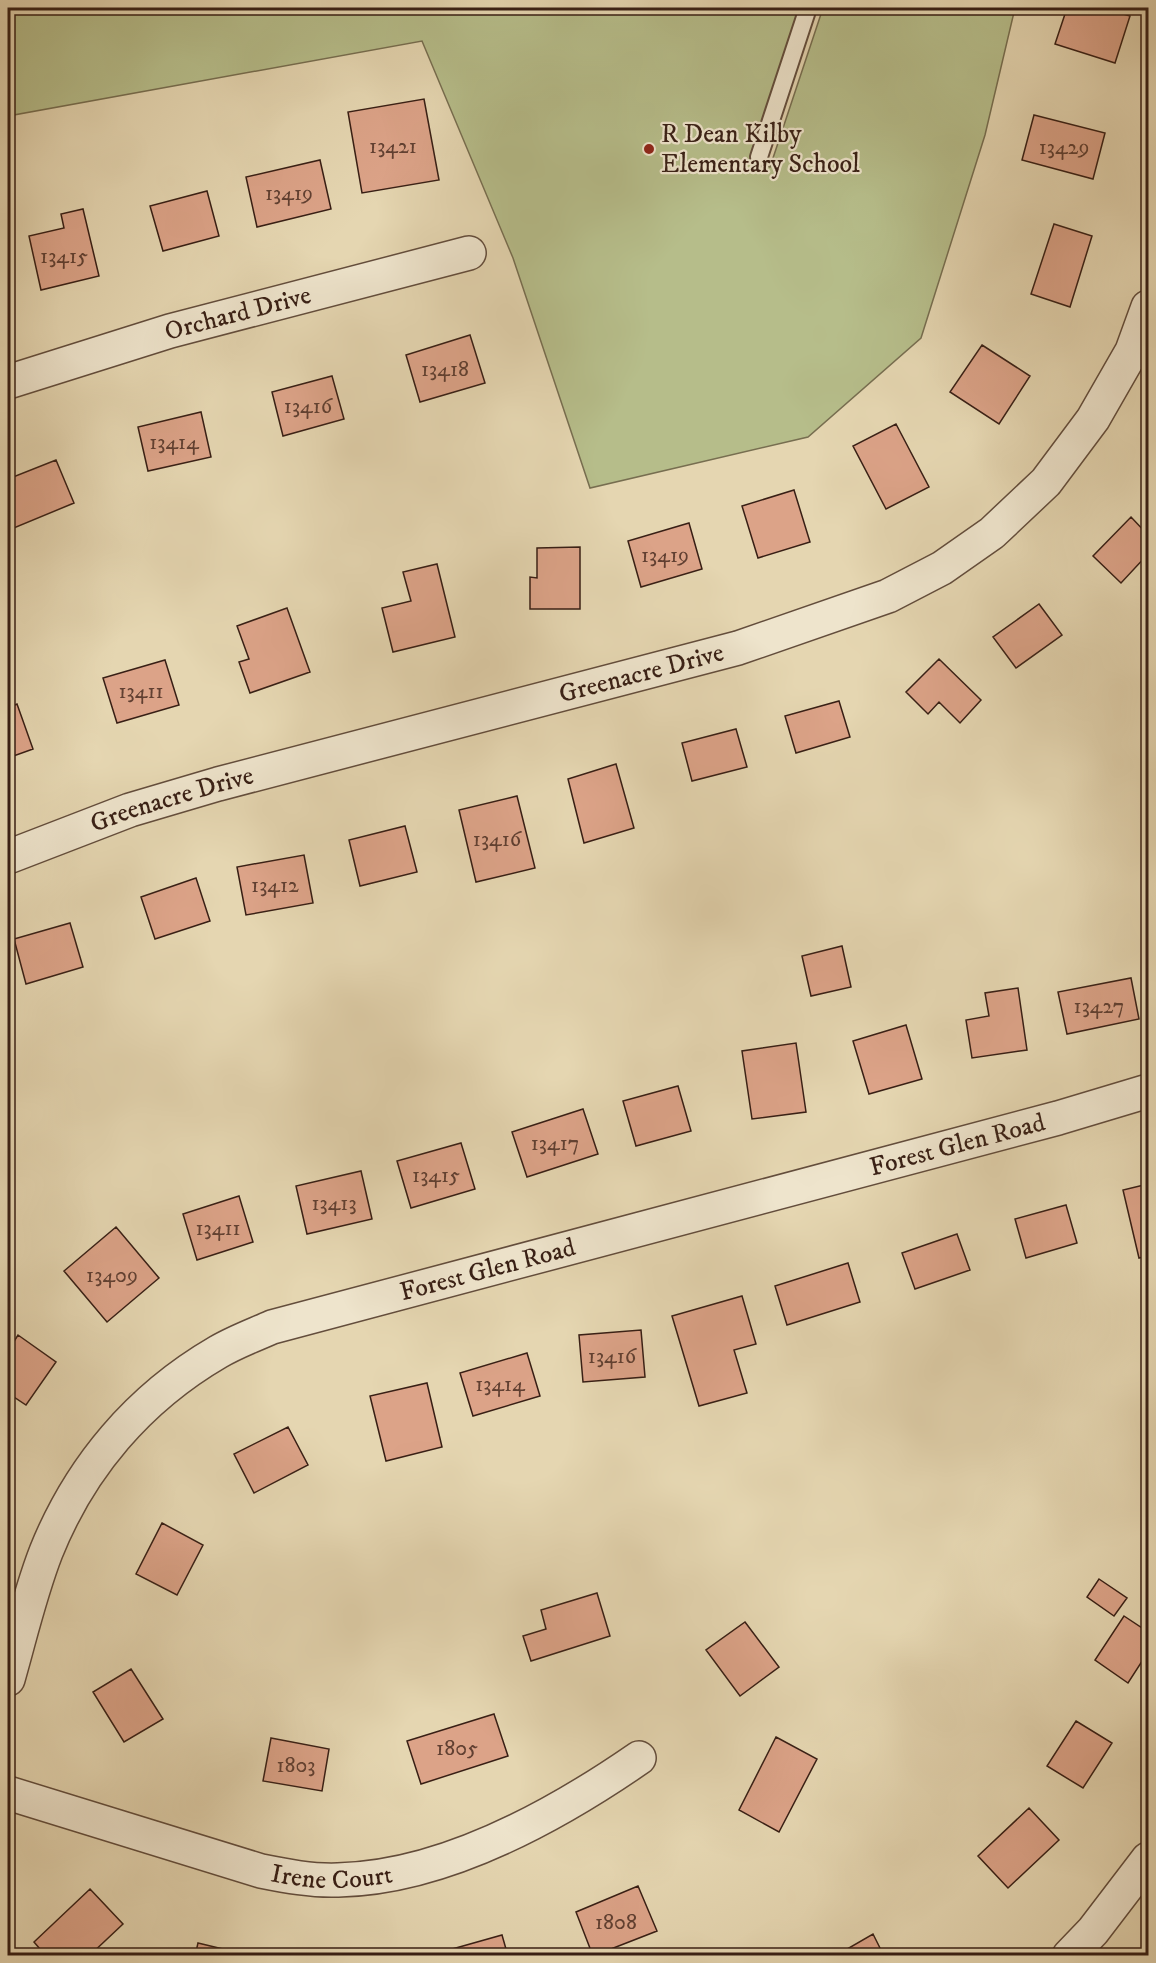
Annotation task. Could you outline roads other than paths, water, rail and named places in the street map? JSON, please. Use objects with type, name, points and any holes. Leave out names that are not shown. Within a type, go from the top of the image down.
[{"type":"street","name":"Orchard Drive","points":[[8,382],[170,332],[470,254]]},
{"type":"street","name":"Greenacre Drive","points":[[8,857],[141,807],[218,784],[738,648],[888,596],[942,568],[992,533],[1046,482],[1093,419],[1132,351],[1149,307]]},
{"type":"street","name":"Forest Glen Road","points":[[8,1679],[46,1554],[69,1502],[100,1454],[138,1412],[181,1375],[220,1350],[272,1327],[1058,1118],[1149,1090]]},
{"type":"street","name":"Irene Court","points":[[8,1793],[261,1870],[289,1877],[337,1881],[386,1876],[442,1861],[525,1828],[591,1791],[639,1758]]},
{"type":"street","points":[[1069,1956],[1094,1931],[1149,1859]]},
{"type":"lane","points":[[759,157],[808,8]]},
{"type":"place","name":"R Dean Kilby Elementary School","points":[[649,149]]}]
